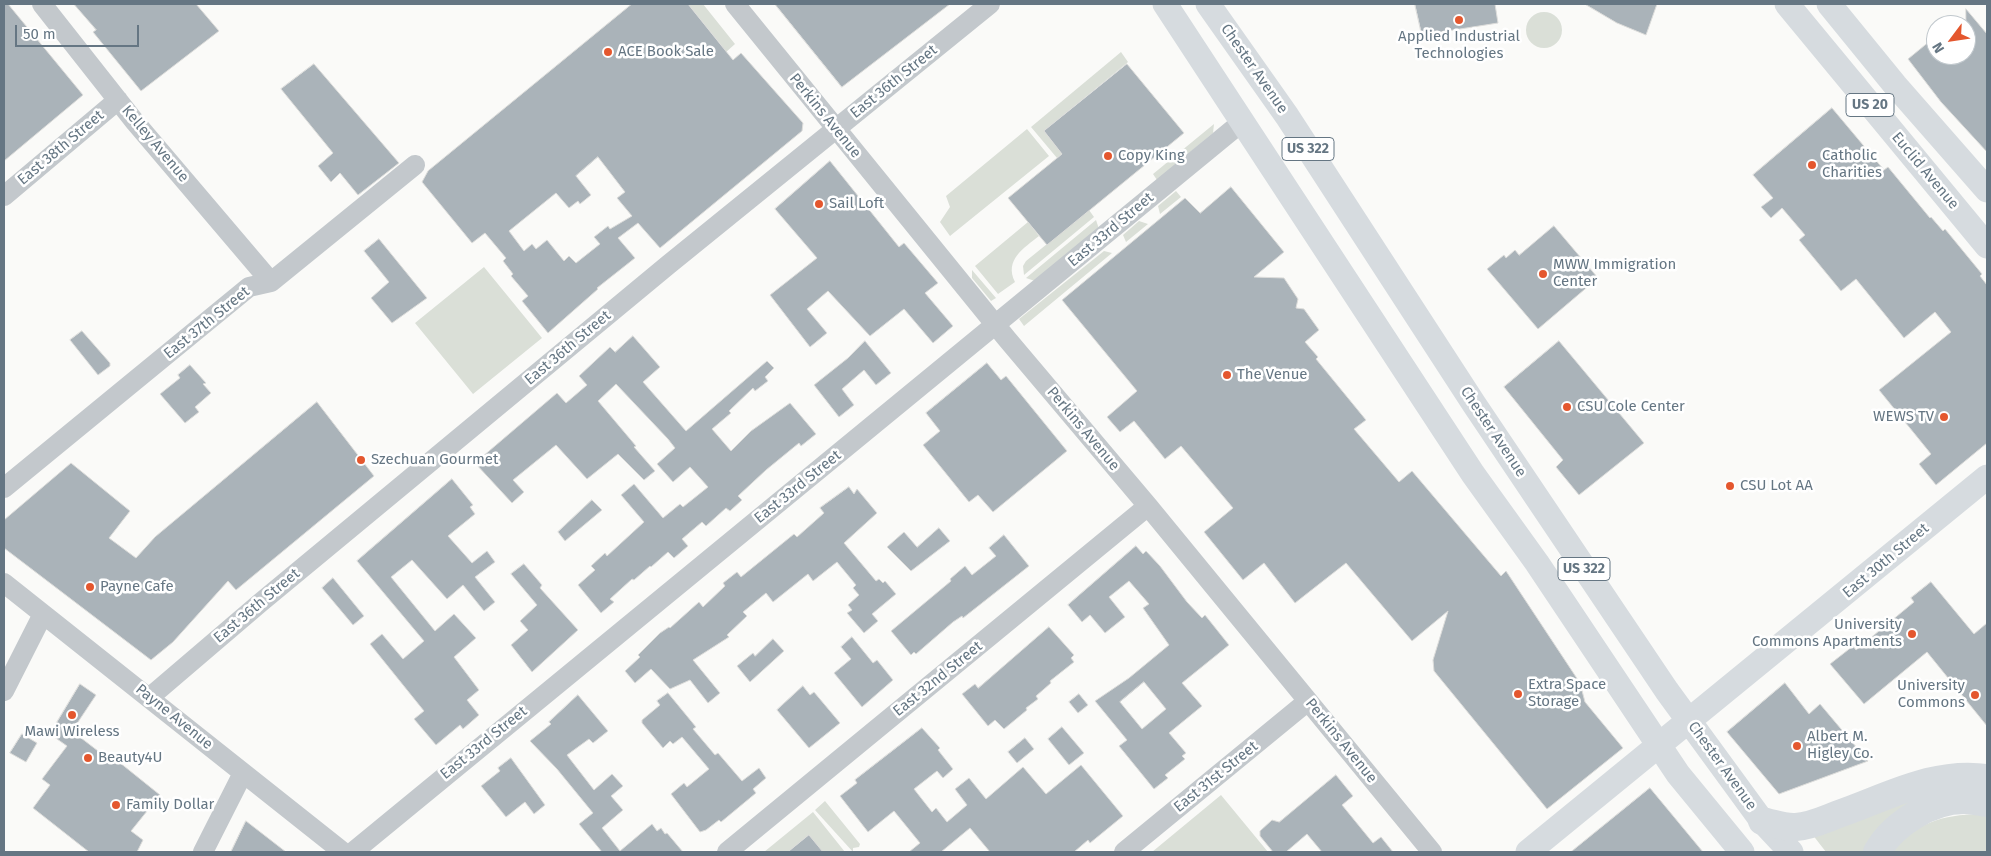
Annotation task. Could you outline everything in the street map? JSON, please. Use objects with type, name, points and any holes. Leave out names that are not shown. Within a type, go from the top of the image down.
[{"type":"highway","points":[[1762,820],[1784,826],[1801,826],[1945,777],[1971,776],[1987,778]]},
{"type":"highway","points":[[1877,852],[1893,831],[1928,809],[1964,800],[1987,803]]},
{"type":"main road","name":"US 322","points":[[1165,4],[1473,474],[1537,563],[1678,774],[1742,852]]},
{"type":"main road","name":"Chester Avenue","points":[[1208,4],[1287,116],[1529,486],[1690,721],[1707,749],[1762,820],[1791,852]]},
{"type":"main road","name":"Euclid Avenue","points":[[1787,4],[1987,246]]},
{"type":"main road","name":"US 20","points":[[1829,4],[1895,85],[1987,190]]},
{"type":"main road","name":"East 30th Street","points":[[1528,852],[1987,477]]},
{"type":"street","name":"Kelley Avenue","points":[[42,4],[118,100],[271,282]]},
{"type":"street","name":"Perkins Avenue","points":[[736,4],[996,325],[1148,506],[1432,852]]},
{"type":"street","name":"East 36th Street","points":[[150,697],[260,603],[820,143],[835,128],[990,4]]},
{"type":"street","name":"East 38th Street","points":[[4,196],[118,100]]},
{"type":"street","name":"East 33rd Street","points":[[353,852],[455,766],[1242,122]]},
{"type":"street","name":"East 37th Street","points":[[4,488],[250,287],[271,282],[415,166]]},
{"type":"street","name":"East 32nd Street","points":[[727,852],[1148,506]]},
{"type":"street","name":"Payne Avenue","points":[[4,583],[343,852]]},
{"type":"street","points":[[4,691],[43,614]]},
{"type":"street","name":"East 31st Street","points":[[1124,852],[1308,702]]},
{"type":"street","points":[[203,852],[243,773]]},
{"type":"shaded area","points":[[688,4],[703,4],[735,44],[725,53],[722,46]]},
{"type":"shaded area","points":[[1544,12],[1551,13],[1557,17],[1561,23],[1561,37],[1557,43],[1551,47],[1544,48],[1537,47],[1531,43],[1527,37],[1526,30],[1527,23],[1531,17],[1537,13]]},
{"type":"shaded area","points":[[1121,52],[1128,62],[1044,131],[1062,154],[1057,158],[1031,127]]},
{"type":"shaded area","points":[[1214,124],[1213,133],[1157,180],[1153,174]]},
{"type":"shaded area","points":[[1027,129],[1049,156],[950,236],[940,222],[950,207],[946,196]]},
{"type":"shaded area","points":[[1176,191],[1181,197],[1160,214],[1158,206]]},
{"type":"shaded area","points":[[1089,210],[1094,217],[1024,275],[1023,266],[1026,261]]},
{"type":"shaded area","points":[[1096,220],[1099,229],[1035,281],[1026,278]]},
{"type":"shaded area","points":[[1139,221],[1148,224],[1126,242],[1123,235]]},
{"type":"shaded area","points":[[1028,222],[1039,236],[1017,255],[1012,267],[1015,282],[998,294],[975,266]]},
{"type":"shaded area","points":[[1104,251],[1112,253],[1024,326],[1019,319]]},
{"type":"shaded area","points":[[484,267],[542,338],[473,394],[415,323]]},
{"type":"shaded area","points":[[972,270],[996,298],[991,301],[972,278]]},
{"type":"shaded area","points":[[1934,789],[1867,852],[1826,852],[1812,834]]},
{"type":"shaded area","points":[[1221,795],[1268,852],[1152,852]]},
{"type":"shaded area","points":[[825,801],[860,844],[859,847],[853,848],[853,852],[815,810]]},
{"type":"shaded area","points":[[813,812],[845,852],[822,852],[809,835],[788,852],[764,852]]},
{"type":"shaded area","points":[[1979,814],[1987,816],[1987,852],[1892,852],[1911,834],[1931,822],[1954,816]]},
{"type":"building","points":[[4,4],[8,4],[83,95],[4,161]]},
{"type":"building","points":[[74,4],[196,4],[219,31],[141,91],[93,32],[96,30]]},
{"type":"building","points":[[632,4],[688,4],[733,60],[741,53],[803,123],[802,131],[660,248],[638,223],[618,238],[635,258],[597,288],[548,333],[522,301],[528,296],[511,276],[513,274],[503,261],[506,258],[485,233],[472,243],[422,182],[428,171]],"holes":[[[598,157],[625,192],[617,198],[632,216],[610,229],[608,226],[594,237],[600,244],[576,263],[569,256],[564,261],[547,240],[536,249],[532,244],[524,251],[509,231],[556,193],[569,208],[578,201],[580,204],[591,195],[576,176]]]},
{"type":"building","points":[[775,4],[950,4],[842,87]]},
{"type":"building","name":"Applied Industrial Technologies","points":[[1415,4],[1495,4],[1498,23],[1422,35]]},
{"type":"building","points":[[1585,4],[1657,4],[1646,35],[1617,23]]},
{"type":"building","points":[[1976,21],[1987,34],[1987,152],[1941,102],[1908,59],[1926,44],[1926,65],[1976,65]]},
{"type":"building","points":[[314,64],[399,163],[358,195],[340,173],[331,182],[318,166],[333,153],[281,89]]},
{"type":"building","name":"Copy King","points":[[1127,64],[1184,133],[1047,245],[1008,198],[1062,154],[1044,131]]},
{"type":"building","points":[[1832,108],[1884,170],[1888,167],[1930,218],[1943,231],[1945,229],[1982,274],[1980,276],[1987,285],[1987,443],[1936,485],[1919,464],[1931,454],[1879,390],[1951,332],[1935,312],[1904,338],[1856,279],[1841,291],[1799,240],[1805,235],[1782,208],[1771,218],[1761,207],[1773,198],[1753,175]]},
{"type":"building","points":[[830,161],[899,247],[904,243],[938,283],[925,293],[953,326],[933,343],[904,309],[870,336],[828,291],[807,309],[827,333],[810,347],[770,295],[817,258],[775,209]]},
{"type":"building","points":[[1231,187],[1284,252],[1254,277],[1284,278],[1298,299],[1296,308],[1304,309],[1319,330],[1305,342],[1318,357],[1316,359],[1366,420],[1354,429],[1399,482],[1412,471],[1501,576],[1506,571],[1580,683],[1585,702],[1623,748],[1547,809],[1434,671],[1433,660],[1448,611],[1412,641],[1346,563],[1295,603],[1264,563],[1243,580],[1204,532],[1233,508],[1181,446],[1165,459],[1134,421],[1120,432],[1107,417],[1137,391],[1062,300],[1185,198],[1200,213]]},
{"type":"building","name":"MWW Immigration Center","points":[[1554,226],[1598,278],[1538,329],[1487,269],[1504,255],[1506,258],[1515,250],[1519,255]]},
{"type":"building","points":[[379,239],[427,298],[392,323],[371,298],[389,282],[364,251]]},
{"type":"building","points":[[82,331],[110,363],[110,366],[98,375],[70,340]]},
{"type":"building","points":[[633,336],[660,367],[643,382],[686,431],[767,361],[774,368],[765,377],[768,381],[755,391],[753,388],[729,411],[731,413],[712,429],[731,451],[751,431],[790,403],[816,434],[801,446],[799,443],[766,470],[738,496],[742,500],[730,511],[726,508],[706,526],[702,522],[682,539],[688,546],[674,558],[668,552],[634,580],[632,579],[610,599],[614,602],[601,613],[578,585],[595,570],[591,566],[605,553],[607,556],[644,522],[621,495],[634,484],[663,518],[680,504],[683,507],[708,487],[690,467],[673,482],[657,464],[675,448],[668,439],[616,384],[598,401],[655,471],[644,480],[618,454],[587,479],[556,445],[513,480],[524,492],[512,503],[475,463],[557,393],[566,403],[587,385],[579,376],[610,347],[615,352]]},
{"type":"building","points":[[865,341],[891,373],[876,385],[864,370],[842,389],[854,405],[839,417],[814,385],[848,358]]},
{"type":"building","name":"CSU Cole Center","points":[[1559,341],[1644,443],[1579,495],[1556,467],[1563,460],[1504,387]]},
{"type":"building","points":[[987,363],[1001,380],[1006,376],[1067,451],[993,512],[978,495],[969,502],[923,445],[940,431],[926,413]]},
{"type":"building","points":[[190,365],[206,383],[203,384],[211,393],[195,407],[199,412],[185,423],[160,394],[180,378],[178,375]]},
{"type":"building","points":[[317,402],[374,476],[236,590],[228,581],[173,642],[151,660],[4,548],[4,520],[71,463],[130,511],[109,538],[136,558],[155,537]]},
{"type":"building","points":[[452,479],[473,505],[470,507],[475,514],[448,536],[472,563],[487,551],[495,562],[475,577],[495,602],[484,611],[463,585],[447,599],[412,560],[391,577],[435,631],[454,614],[476,638],[454,657],[479,690],[467,700],[479,715],[463,729],[460,725],[436,745],[414,719],[424,711],[370,644],[382,634],[403,659],[424,641],[357,561]]},
{"type":"building","points":[[849,487],[854,494],[857,489],[877,513],[844,543],[876,581],[879,579],[883,583],[885,581],[896,594],[872,614],[878,621],[864,633],[847,613],[852,610],[848,605],[859,595],[853,588],[856,585],[837,562],[813,581],[808,574],[773,602],[766,593],[743,612],[747,616],[727,635],[729,637],[693,660],[720,693],[708,703],[690,680],[670,689],[651,669],[635,683],[625,671],[640,657],[638,655],[660,633],[670,628],[699,602],[703,607],[725,586],[723,583],[737,572],[741,577],[794,534],[797,537],[824,513],[820,508]]},
{"type":"building","points":[[592,500],[602,510],[565,541],[558,532]]},
{"type":"building","points":[[939,528],[950,541],[911,571],[887,547],[904,532],[917,547]]},
{"type":"building","points":[[1004,535],[1029,566],[963,618],[962,616],[953,622],[916,654],[914,652],[911,655],[891,631],[951,581],[950,579],[965,566],[972,575],[996,556],[989,548]]},
{"type":"building","points":[[1136,546],[1143,554],[1146,551],[1160,566],[1187,602],[1202,618],[1205,615],[1229,645],[1182,683],[1202,706],[1169,733],[1186,753],[1182,756],[1185,759],[1165,775],[1168,778],[1154,789],[1119,746],[1127,740],[1095,701],[1129,678],[1169,645],[1143,608],[1149,604],[1129,581],[1109,597],[1125,617],[1105,633],[1090,615],[1082,622],[1068,605]],"holes":[[[1144,682],[1166,709],[1142,729],[1120,702]]]},
{"type":"building","points":[[524,564],[542,585],[540,588],[578,630],[532,672],[511,645],[528,630],[520,621],[537,605],[511,574]]},
{"type":"building","points":[[333,578],[364,616],[353,625],[322,588]]},
{"type":"building","name":"University Commons Apartments","points":[[1931,582],[1974,634],[1987,623],[1987,726],[1927,652],[1864,704],[1830,664],[1853,646],[1856,650],[1914,602],[1911,598]]},
{"type":"building","points":[[1049,627],[1074,655],[1071,658],[1074,662],[1050,681],[1051,683],[1036,696],[1038,699],[1004,729],[995,720],[988,726],[962,694],[975,684],[978,688]]},
{"type":"building","points":[[852,637],[873,663],[877,660],[893,680],[862,707],[834,673],[851,659],[841,647]]},
{"type":"building","points":[[773,639],[784,651],[750,682],[737,666],[753,653],[755,656]]},
{"type":"building","name":"Albert M. Higley Co.","points":[[1785,683],[1809,714],[1820,704],[1868,761],[1779,794],[1727,732]]},
{"type":"building","points":[[80,684],[96,695],[72,731],[111,761],[114,758],[160,795],[131,831],[143,840],[137,852],[89,852],[33,808],[50,785],[42,779],[67,746],[50,734]]},
{"type":"building","points":[[803,686],[810,695],[814,692],[840,723],[809,748],[777,710]]},
{"type":"building","points":[[668,693],[696,727],[693,729],[715,755],[718,753],[742,781],[759,768],[766,778],[753,789],[756,793],[721,822],[719,820],[706,830],[700,832],[671,794],[684,783],[687,787],[709,769],[682,737],[673,744],[670,741],[663,748],[642,723],[642,720],[660,705],[657,701]]},
{"type":"building","points":[[1079,694],[1088,705],[1078,713],[1069,702]]},
{"type":"building","points":[[578,695],[608,731],[593,743],[589,739],[567,755],[594,790],[612,774],[623,786],[611,796],[623,810],[602,828],[620,851],[652,824],[657,831],[661,828],[665,834],[667,833],[683,852],[602,852],[579,824],[593,813],[557,769],[530,741],[551,724],[549,722]]},
{"type":"building","points":[[1062,727],[1084,753],[1069,765],[1048,739]]},
{"type":"building","points":[[922,728],[940,748],[938,750],[953,769],[943,778],[937,771],[914,789],[932,812],[936,808],[947,822],[967,805],[955,789],[969,778],[986,799],[1023,767],[1046,794],[1081,765],[1123,816],[1090,843],[1088,840],[1074,852],[990,852],[970,828],[941,852],[909,852],[920,843],[894,811],[868,832],[840,796],[857,783],[855,780]]},
{"type":"building","points":[[22,734],[37,743],[26,762],[10,753]]},
{"type":"building","points":[[1025,738],[1034,749],[1017,763],[1008,752]]},
{"type":"building","points":[[511,758],[545,805],[534,814],[525,802],[506,817],[481,786],[500,771],[498,768]]},
{"type":"building","points":[[1336,775],[1353,796],[1342,805],[1373,843],[1381,837],[1393,852],[1322,852],[1307,834],[1286,852],[1273,852],[1260,836],[1260,831],[1272,820],[1279,822]]},
{"type":"building","points":[[1650,788],[1703,852],[1571,852]]},
{"type":"building","points":[[246,821],[286,852],[231,852]]},
{"type":"building","points":[[809,835],[823,852],[788,852]]},
{"type":"place","name":"Applied Industrial Technologies","points":[[1459,20]]},
{"type":"place","name":"ACE Book Sale","points":[[608,52]]},
{"type":"place","name":"Copy King","points":[[1108,156]]},
{"type":"place","name":"Catholic Charities","points":[[1812,165]]},
{"type":"place","name":"Sail Loft","points":[[819,204]]},
{"type":"place","name":"MWW Immigration Center","points":[[1543,274]]},
{"type":"place","name":"The Venue","points":[[1227,375]]},
{"type":"place","name":"CSU Cole Center","points":[[1567,407]]},
{"type":"place","name":"WEWS TV","points":[[1944,417]]},
{"type":"place","name":"Szechuan Gourmet","points":[[361,460]]},
{"type":"place","name":"CSU Lot AA","points":[[1730,486]]},
{"type":"place","name":"Payne Cafe","points":[[90,587]]},
{"type":"place","name":"University Commons Apartments","points":[[1912,634]]},
{"type":"place","name":"Extra Space Storage","points":[[1518,694]]},
{"type":"place","name":"University Commons","points":[[1975,695]]},
{"type":"place","name":"Mawi Wireless","points":[[72,715]]},
{"type":"place","name":"Albert M. Higley Co.","points":[[1797,746]]},
{"type":"place","name":"Beauty4U","points":[[88,758]]},
{"type":"place","name":"Family Dollar","points":[[116,805]]}]
